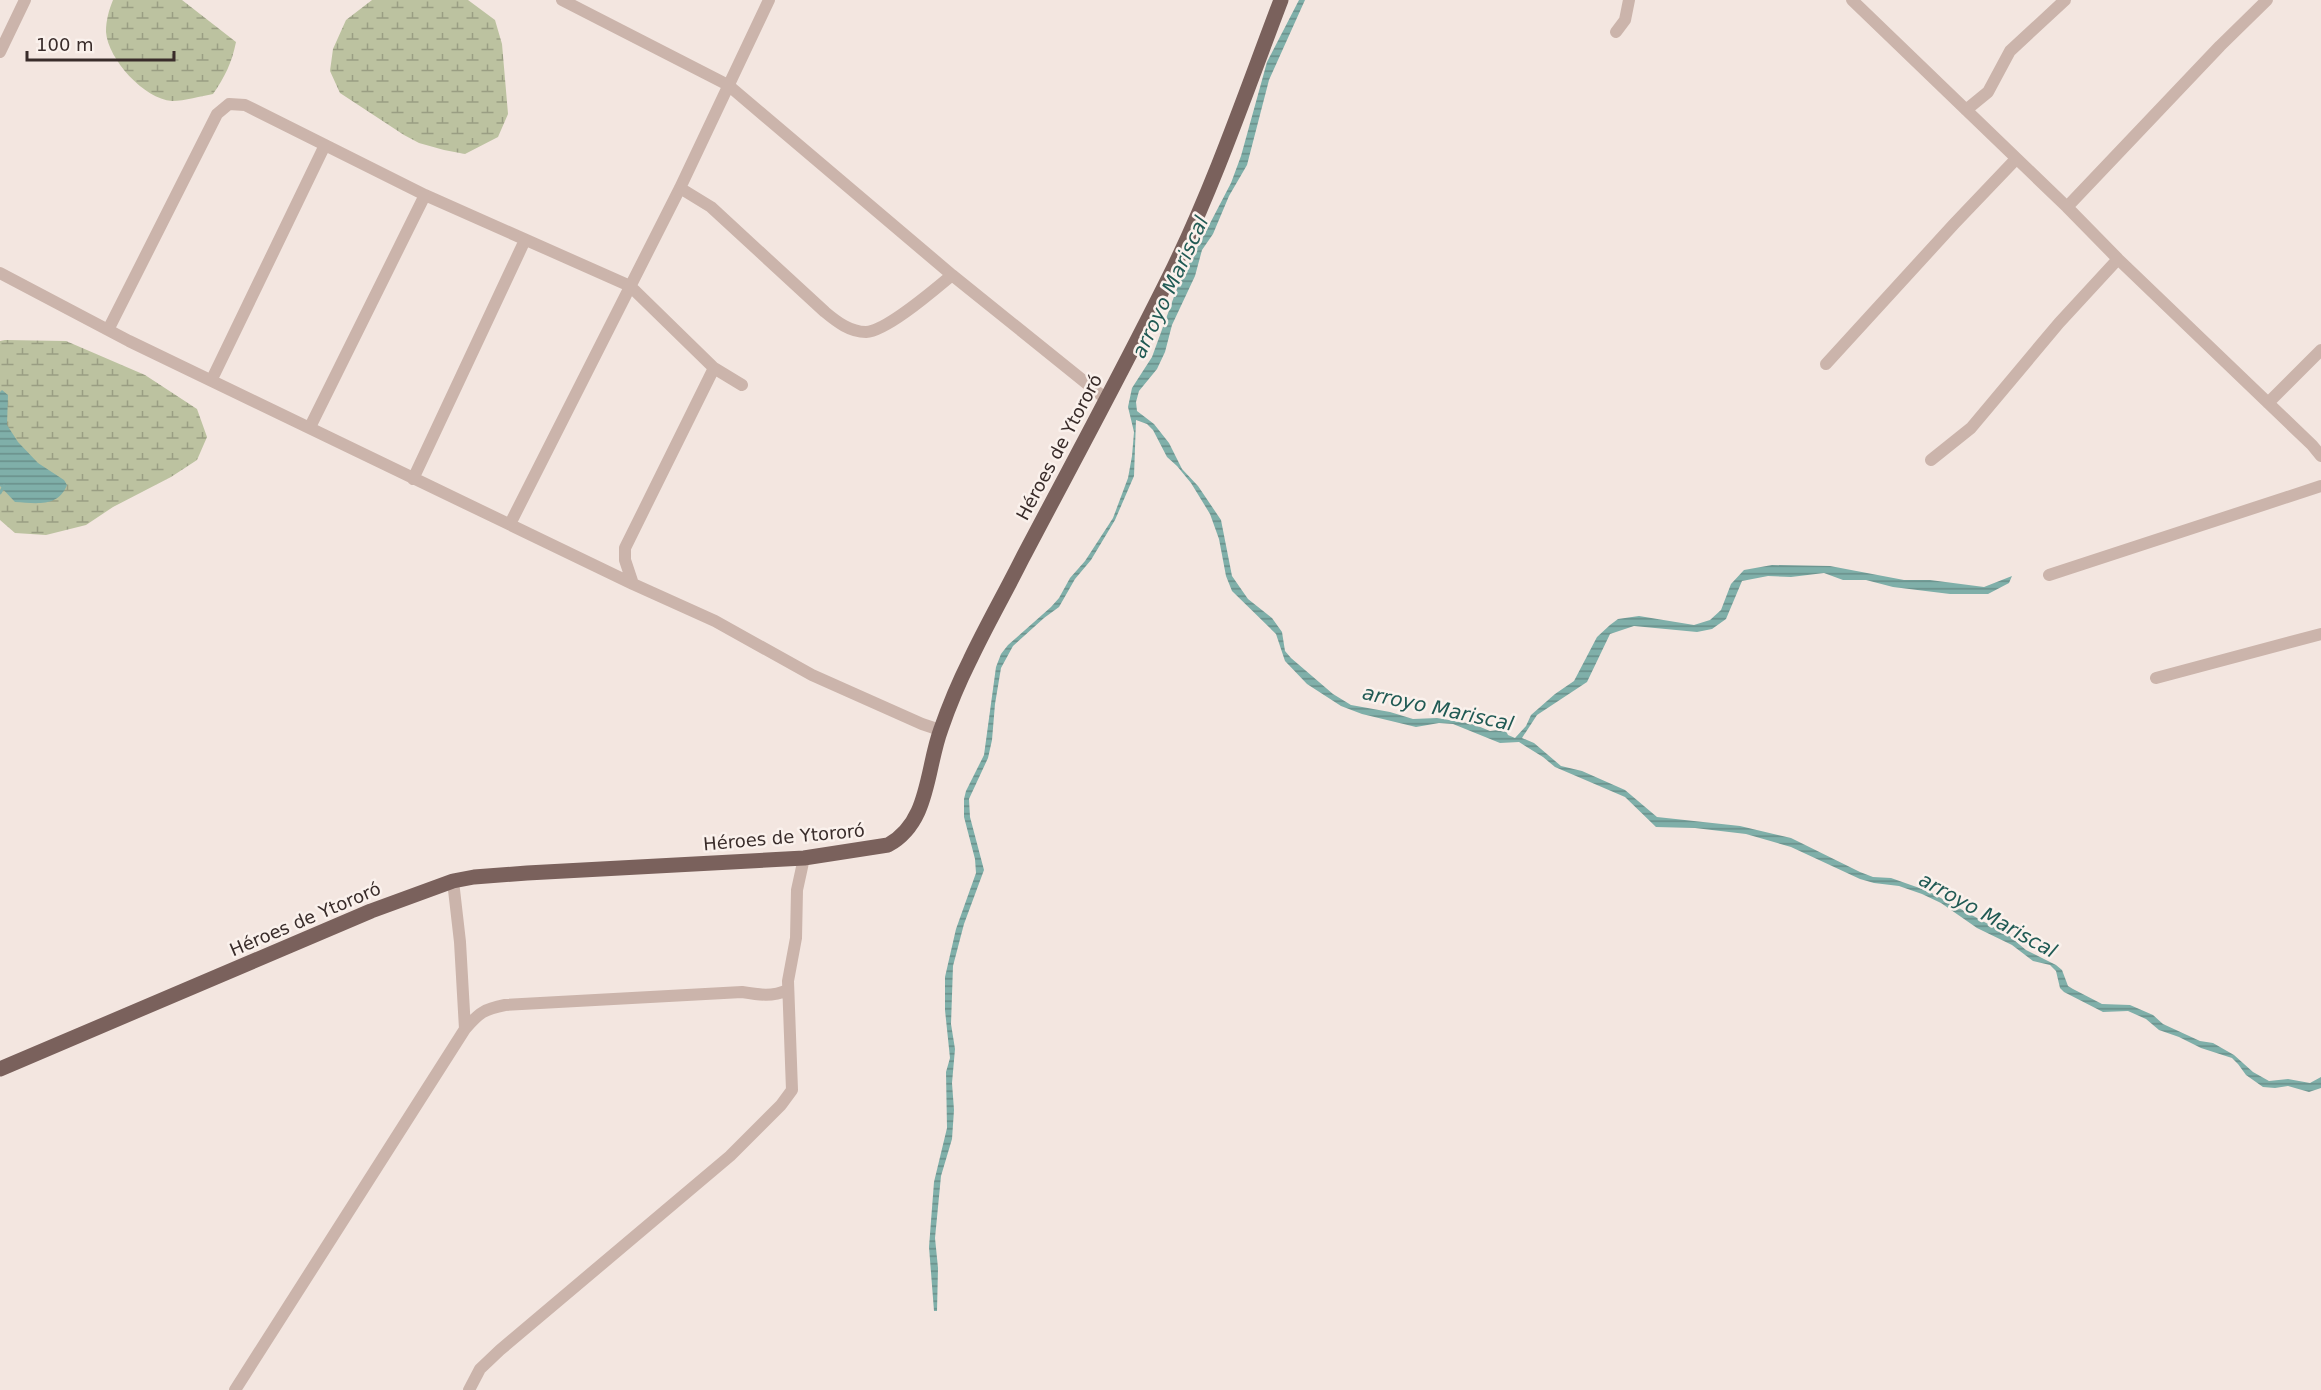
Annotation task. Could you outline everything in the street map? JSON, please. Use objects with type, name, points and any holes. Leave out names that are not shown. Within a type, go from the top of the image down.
[{"type":"main road","name":"Héroes de Ytororó","points":[[0,1070],[371,911],[453,881],[527,873],[804,858],[888,845],[900,839],[909,829],[924,796],[940,730],[970,660],[1175,264],[1225,148],[1281,0]]},
{"type":"street","points":[[0,52],[25,0]]},
{"type":"street","points":[[562,0],[728,85],[952,275],[1106,399]]},
{"type":"street","points":[[510,524],[680,188],[769,0]]},
{"type":"street","points":[[1616,32],[1625,20],[1629,0]]},
{"type":"street","points":[[1852,0],[2321,456]]},
{"type":"street","points":[[1862,9],[1872,0]]},
{"type":"street","points":[[1966,110],[1994,84],[2002,63],[2010,51],[2065,0]]},
{"type":"street","points":[[2067,207],[2220,46],[2267,0]]},
{"type":"street","points":[[108,330],[217,114],[230,104],[245,105],[425,195],[630,286],[714,368],[742,385]]},
{"type":"street","points":[[212,380],[325,144]]},
{"type":"street","points":[[1826,364],[2016,159]]},
{"type":"street","points":[[680,188],[711,207],[838,324],[850,329],[868,332],[884,325],[952,275]]},
{"type":"street","points":[[310,427],[425,195]]},
{"type":"street","points":[[413,479],[525,240]]},
{"type":"street","points":[[1931,460],[1971,428],[2059,322],[2118,259]]},
{"type":"street","points":[[0,273],[108,330],[413,479],[715,621],[812,675],[940,730]]},
{"type":"street","points":[[2268,404],[2321,350]]},
{"type":"street","points":[[633,584],[625,560],[625,548],[714,368]]},
{"type":"street","points":[[2049,575],[2321,486]]},
{"type":"street","points":[[2156,678],[2321,634]]},
{"type":"street","points":[[469,1390],[480,1369],[500,1350],[730,1156],[781,1105],[792,1090],[788,990],[796,938],[797,890],[804,858]]},
{"type":"street","points":[[453,881],[460,942],[465,1029]]},
{"type":"street","points":[[235,1390],[465,1029],[480,1013],[489,1008],[505,1005],[742,992],[766,996],[777,995],[788,990]]},
{"type":"green space","points":[[113,0],[182,0],[236,42],[228,69],[213,94],[172,101],[161,99],[129,76],[108,43],[107,23]]},
{"type":"green space","points":[[372,0],[468,0],[495,20],[502,44],[508,114],[498,137],[465,154],[444,150],[419,143],[404,135],[340,93],[330,71],[333,49],[346,20]]},
{"type":"green space","points":[[0,341],[66,341],[145,375],[197,409],[207,437],[197,460],[171,477],[113,507],[86,525],[46,535],[15,533],[0,520]]},
{"type":"water","points":[[1299,0],[1305,0],[1269,80],[1247,165],[1229,196],[1213,234],[1202,250],[1195,276],[1172,325],[1165,352],[1157,369],[1139,391],[1136,402],[1137,411],[1154,424],[1169,443],[1182,469],[1198,486],[1221,520],[1232,576],[1248,599],[1272,618],[1282,632],[1285,651],[1291,658],[1333,694],[1351,705],[1413,719],[1437,718],[1473,724],[1490,731],[1505,729],[1508,735],[1515,738],[1526,726],[1531,715],[1574,681],[1597,637],[1618,619],[1639,616],[1694,625],[1710,620],[1721,610],[1731,584],[1744,570],[1772,565],[1830,566],[1904,580],[1930,580],[1984,587],[2012,576],[2009,583],[1988,594],[1950,594],[1893,587],[1866,580],[1843,580],[1824,573],[1791,577],[1768,576],[1742,581],[1726,619],[1712,629],[1697,632],[1634,626],[1610,634],[1587,682],[1537,715],[1522,738],[1534,743],[1561,766],[1582,771],[1625,790],[1657,817],[1740,826],[1791,838],[1860,872],[1873,877],[1891,878],[1928,891],[2008,935],[2026,950],[2056,965],[2062,970],[2068,986],[2102,1004],[2130,1005],[2153,1015],[2163,1024],[2200,1041],[2213,1043],[2234,1055],[2253,1072],[2269,1081],[2288,1079],[2310,1083],[2321,1077],[2321,1088],[2309,1092],[2288,1086],[2263,1087],[2246,1075],[2232,1058],[2159,1030],[2146,1019],[2128,1011],[2103,1012],[2064,992],[2060,988],[2056,971],[2050,965],[2033,961],[2012,945],[1977,928],[1941,903],[1922,894],[1899,886],[1860,879],[1791,847],[1746,834],[1695,828],[1656,827],[1625,797],[1555,767],[1519,742],[1500,743],[1453,724],[1439,723],[1416,727],[1362,714],[1341,706],[1307,684],[1285,661],[1276,634],[1232,591],[1210,514],[1191,483],[1167,457],[1153,430],[1147,424],[1136,420],[1134,476],[1115,520],[1059,607],[1013,646],[1001,668],[988,758],[969,799],[970,817],[984,870],[964,924],[953,966],[951,1024],[955,1049],[952,1083],[954,1110],[952,1139],[941,1176],[935,1238],[938,1268],[937,1311],[934,1311],[929,1247],[934,1182],[947,1128],[946,1072],[950,1058],[945,1010],[945,977],[956,929],[976,873],[975,859],[964,817],[964,799],[984,755],[996,667],[1001,654],[1008,645],[1059,598],[1070,578],[1085,561],[1113,518],[1128,478],[1132,456],[1134,432],[1128,407],[1132,388],[1152,357],[1179,283],[1231,183],[1241,156],[1267,62]]},
{"type":"water","points":[[2,390],[8,395],[7,425],[18,442],[38,463],[64,480],[67,485],[58,498],[52,501],[15,502],[0,486],[0,392]]},
{"type":"waterway","points":[[0,493],[4,486]]},
{"type":"water label","name":"arroyo Mariscal","points":[[1170,287]]},
{"type":"water label","name":"arroyo Mariscal","points":[[1438,708]]},
{"type":"water label","name":"arroyo Mariscal","points":[[1988,915]]}]
